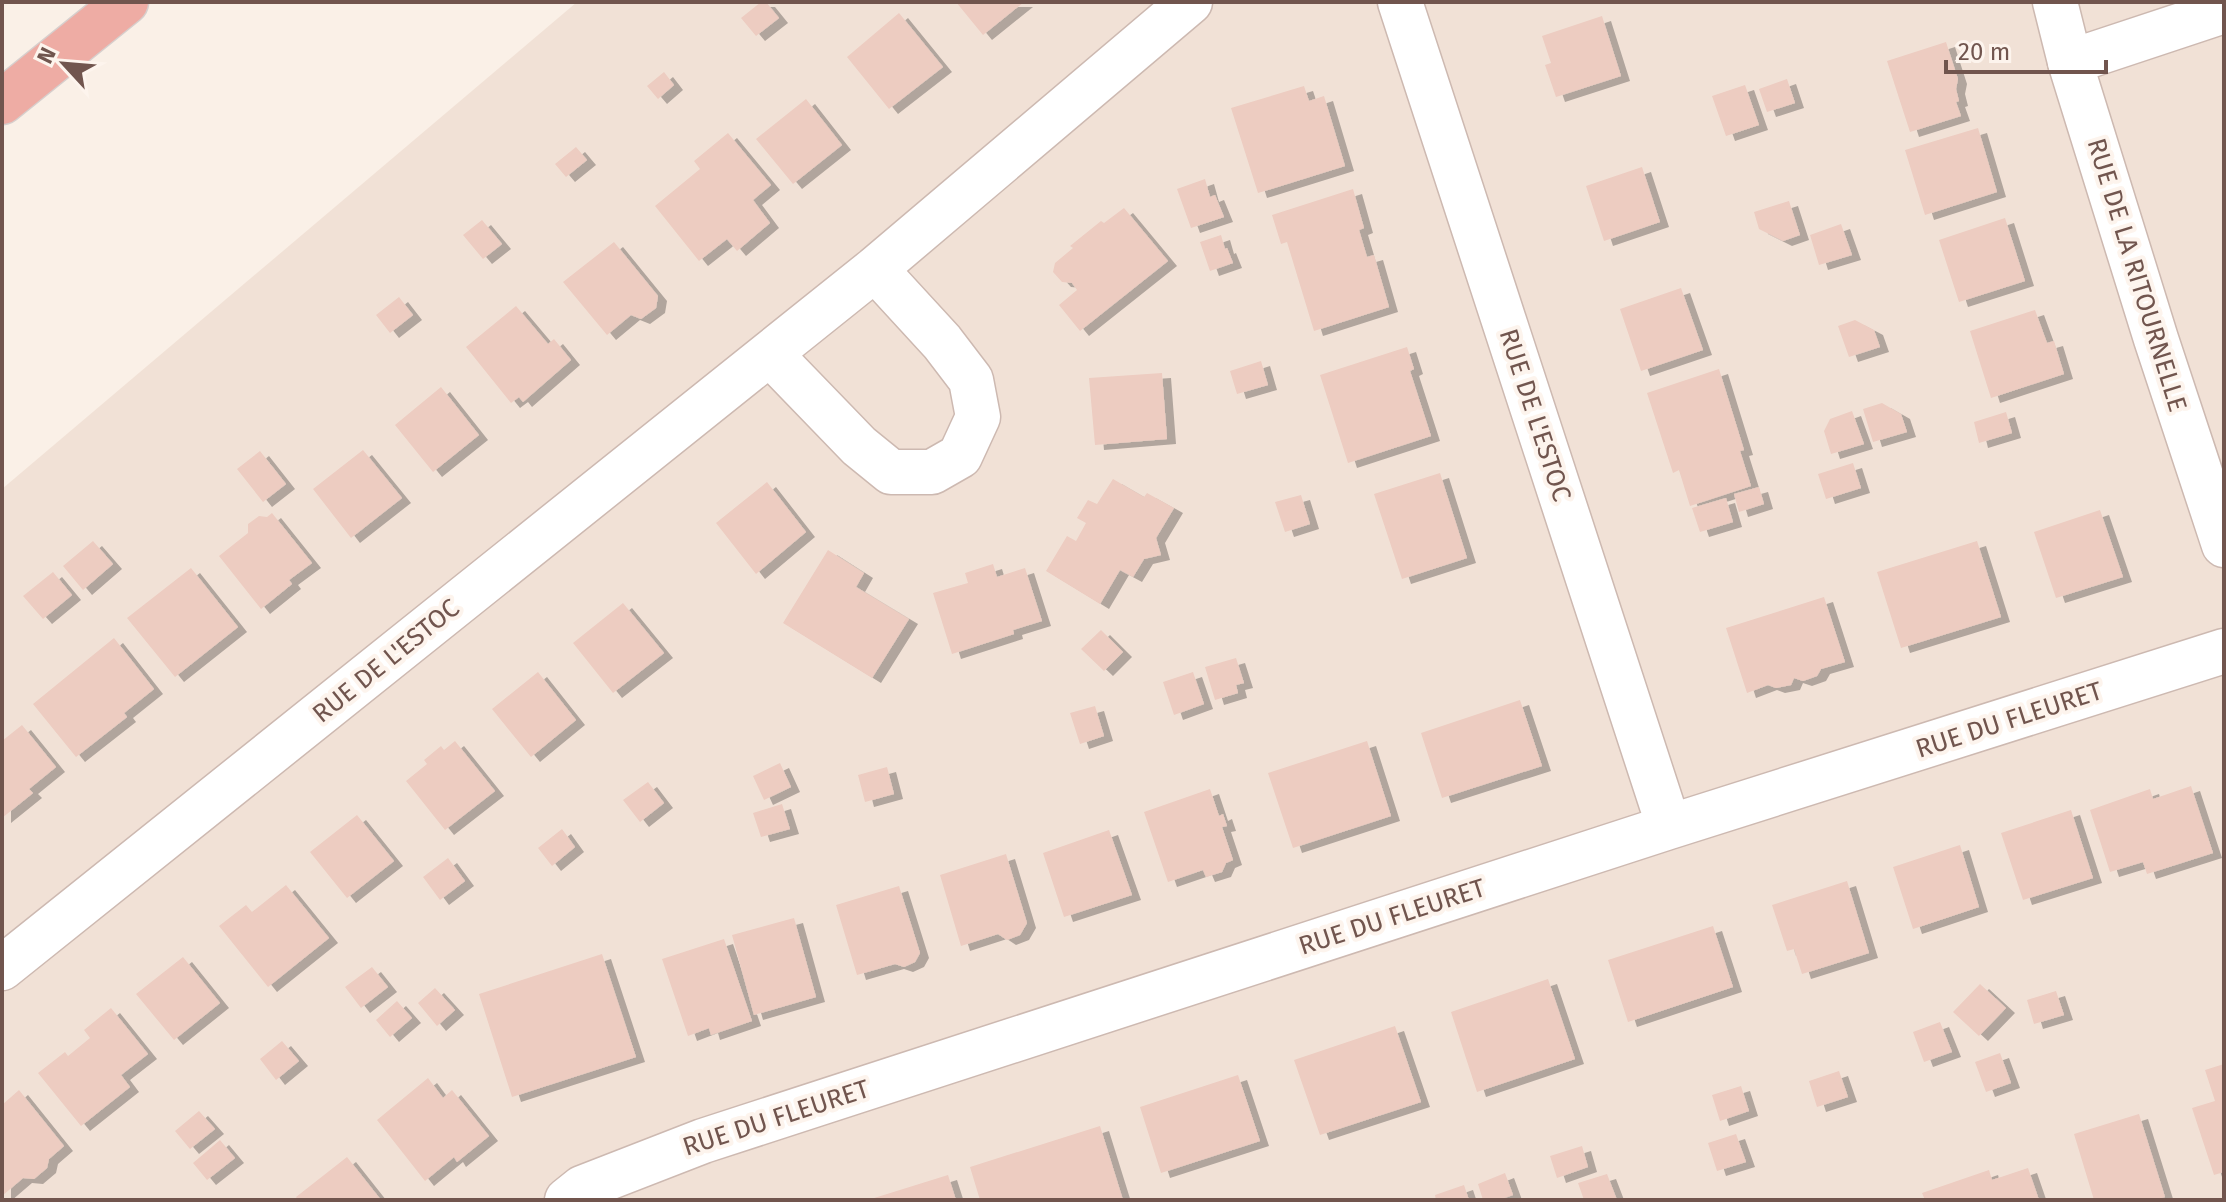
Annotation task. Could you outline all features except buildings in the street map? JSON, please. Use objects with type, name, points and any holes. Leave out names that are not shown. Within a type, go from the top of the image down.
[{"type":"highway","points":[[2,102],[126,2]]},
{"type":"street","name":"RUE DE L'ESTOC","points":[[2,968],[875,269],[1190,2]]},
{"type":"street","name":"RUE DE L'ESTOC","points":[[1400,2],[1669,827]]},
{"type":"street","name":"RUE DE LA RITOURNELLE","points":[[2055,2],[2070,62],[2156,339],[2224,545]]},
{"type":"street","points":[[2070,62],[2224,11]]},
{"type":"street","points":[[770,354],[859,446],[891,472],[932,472],[960,456],[978,417],[971,380],[942,342],[875,269]]},
{"type":"street","name":"RUE DU FLEURET","points":[[567,1200],[582,1188],[703,1141],[1669,827],[2224,651]]},
{"type":"shaded area","points":[[577,2],[2224,2],[2224,1200],[2,1200],[2,489]]}]
